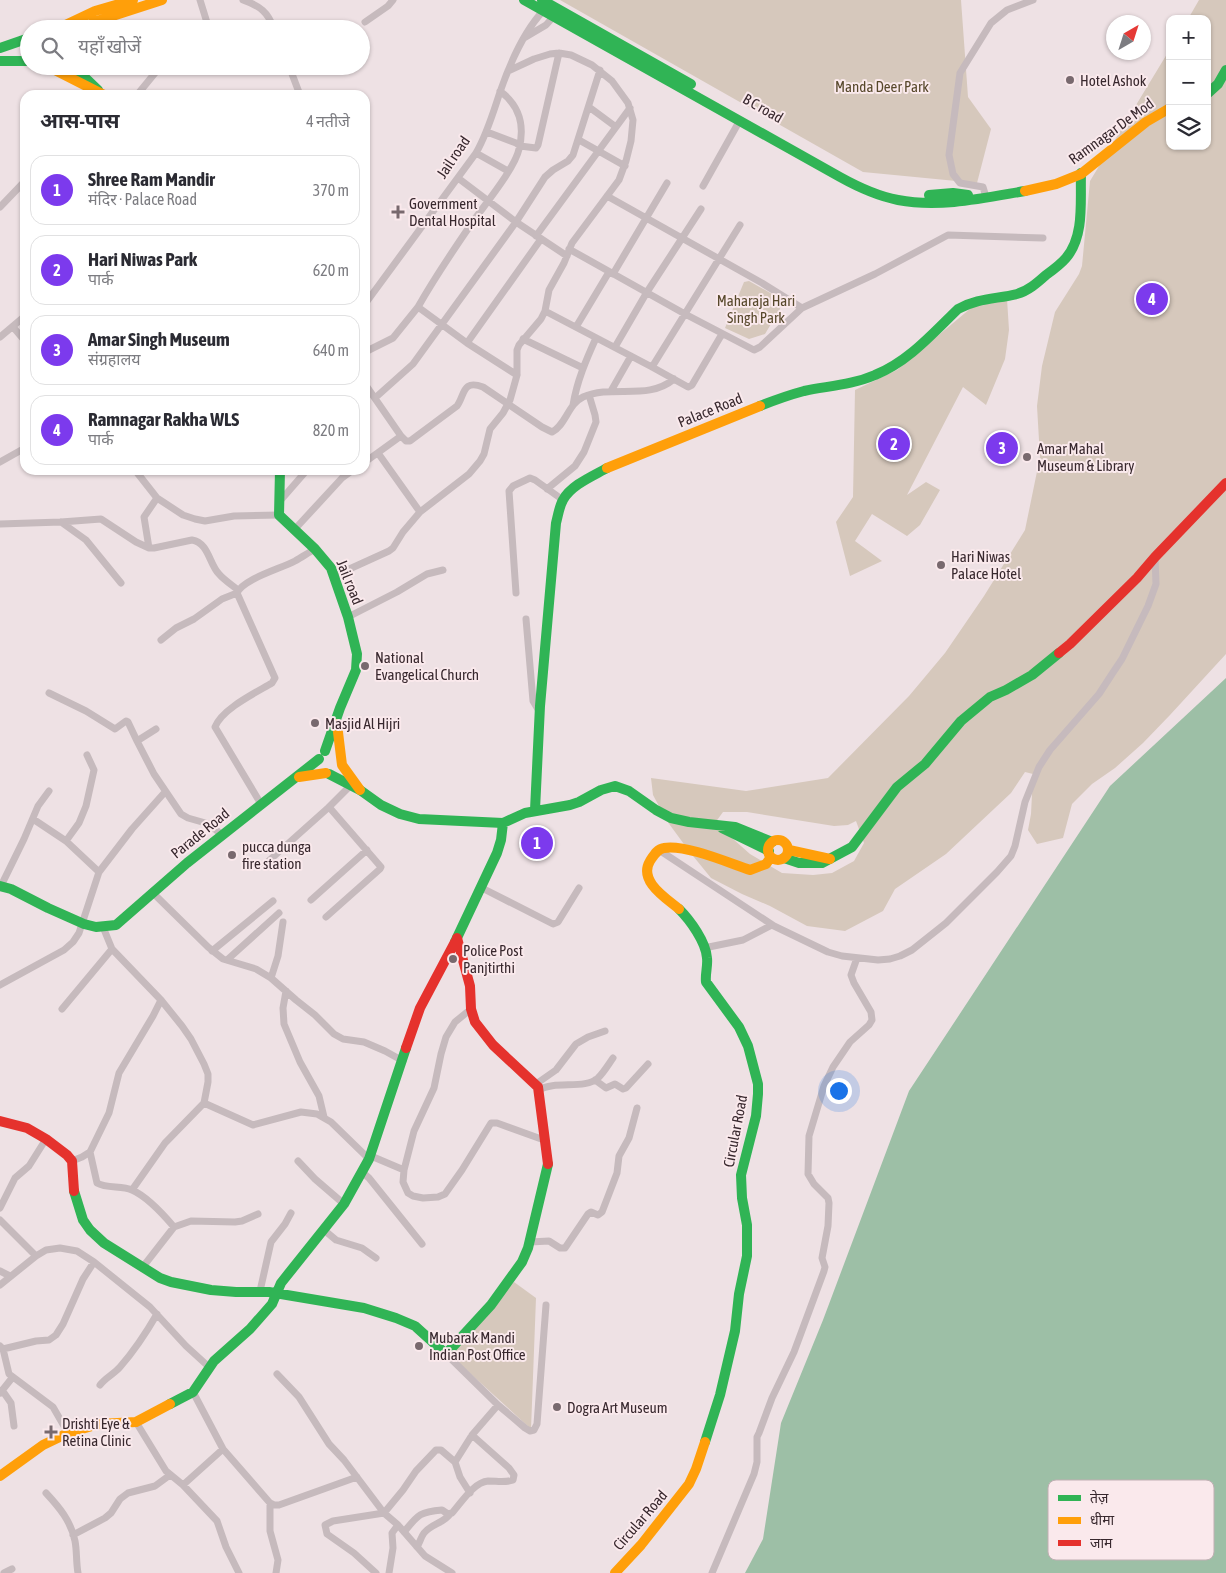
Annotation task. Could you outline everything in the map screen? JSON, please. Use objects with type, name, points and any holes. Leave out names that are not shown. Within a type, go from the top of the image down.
[{"type":"main road","points":[[96,11],[102,0]]},
{"type":"main road","points":[[78,20],[96,11],[133,0]]},
{"type":"main road","points":[[100,20],[162,0]]},
{"type":"main road","points":[[524,0],[544,5],[700,94],[740,120],[854,184],[890,198],[906,201],[932,202],[984,197]]},
{"type":"main road","points":[[0,48],[20,41]]},
{"type":"main road","points":[[0,61],[20,61]]},
{"type":"main road","points":[[1211,91],[1222,80],[1226,70]]},
{"type":"main road","points":[[64,75],[93,90]]},
{"type":"main road","points":[[83,75],[99,90]]},
{"type":"main road","name":"B C road","points":[[700,94],[874,186],[895,193],[913,195],[953,193],[984,197]]},
{"type":"main road","name":"Ramnagar De Mod","points":[[984,197],[1067,181],[1081,173],[1139,127],[1166,110]]},
{"type":"main road","name":"Palace Road","points":[[563,500],[581,483],[613,466],[783,397],[877,375],[908,355],[965,304],[1019,294],[1027,290],[1062,263],[1074,246],[1078,227],[1081,173]]},
{"type":"main road","points":[[279,515],[280,475]]},
{"type":"main road","points":[[786,854],[799,863],[816,864],[822,863],[852,847],[897,787],[925,764],[967,715],[990,697],[1032,675],[1070,644],[1137,578],[1226,483]]},
{"type":"main road","points":[[535,810],[540,711],[556,524],[563,500]]},
{"type":"main road","name":"Jail road","points":[[279,515],[327,562],[334,576],[348,617],[357,654],[357,664],[353,680],[322,755]]},
{"type":"main road","points":[[298,777],[336,772],[342,760],[336,720]]},
{"type":"main road","points":[[360,790],[336,751],[322,755],[319,766],[328,773],[360,790],[381,805],[400,814],[419,819],[503,823],[535,810],[570,805],[601,790],[615,786],[629,791],[671,818],[735,828],[770,850],[778,860],[786,854],[788,845],[780,840],[770,850],[766,864],[750,870],[700,852],[674,848],[659,850]]},
{"type":"main road","name":"Parade Road","points":[[0,886],[11,889],[48,908],[91,926],[116,925],[152,892],[261,804],[298,777],[322,755]]},
{"type":"main road","points":[[0,1476],[38,1448],[68,1433],[99,1424],[136,1422],[193,1392],[209,1367],[250,1329],[272,1304],[278,1294],[281,1283],[344,1204],[370,1157],[420,1008],[457,938],[497,853],[503,823]]},
{"type":"main road","name":"Circular Road","points":[[615,1573],[655,1528],[684,1492],[693,1477],[720,1395],[735,1331],[738,1294],[747,1256],[747,1225],[742,1198],[741,1175],[756,1116],[758,1084],[750,1053],[739,1027],[706,982],[707,958],[693,926],[648,879],[649,861],[659,850]]},
{"type":"main road","name":"Parade Road","points":[[80,921],[103,923],[125,917]]},
{"type":"main road","points":[[0,1121],[27,1128],[61,1149],[72,1161],[74,1192],[83,1220],[104,1243],[142,1268],[171,1282],[223,1292],[278,1294],[364,1308],[396,1318],[421,1330],[446,1354],[491,1305],[522,1262],[530,1242],[548,1163],[538,1087],[493,1045],[475,1022],[471,1009],[470,986],[457,938]]},
{"type":"street","points":[[200,0],[206,20]]},
{"type":"street","points":[[244,0],[264,10],[270,20]]},
{"type":"street","points":[[368,20],[388,6],[393,0]]},
{"type":"street","points":[[984,197],[983,187],[960,183],[953,174],[951,166],[950,150],[960,74],[987,28],[995,19],[1007,10],[1033,0]]},
{"type":"street","name":"Jail road","points":[[370,297],[476,153],[487,132],[508,71],[531,24],[544,5]]},
{"type":"street","points":[[524,38],[546,25],[556,13]]},
{"type":"street","points":[[487,132],[520,146],[534,149],[538,145],[559,53]]},
{"type":"street","points":[[334,576],[393,548],[412,520],[420,512],[469,474],[480,462],[484,454],[490,429],[508,405],[517,375],[517,350],[523,339],[541,319],[545,311],[549,290],[583,226],[608,196],[625,166],[633,130],[630,108],[621,92],[600,70],[571,55],[559,53],[543,56],[508,71]]},
{"type":"street","points":[[375,398],[413,364],[516,222],[545,177],[552,170],[571,158],[579,140],[600,70]]},
{"type":"street","points":[[141,90],[154,75]]},
{"type":"street","points":[[292,75],[298,90]]},
{"type":"street","points":[[370,350],[393,338],[418,307],[445,261],[508,171],[516,156],[520,146],[522,129],[520,116],[514,103],[500,91]]},
{"type":"street","points":[[589,107],[616,127]]},
{"type":"street","points":[[467,343],[598,151],[630,108]]},
{"type":"street","points":[[703,186],[740,120]]},
{"type":"street","points":[[579,140],[625,166]]},
{"type":"street","points":[[476,153],[508,171]]},
{"type":"street","points":[[458,178],[538,238],[648,292],[684,314],[751,349],[760,347],[802,308],[875,274],[948,236],[1043,238]]},
{"type":"street","points":[[576,326],[667,183]]},
{"type":"street","points":[[0,207],[20,186]]},
{"type":"street","points":[[608,196],[802,308]]},
{"type":"street","points":[[615,347],[700,209]]},
{"type":"street","points":[[652,367],[740,225]]},
{"type":"street","points":[[418,307],[467,343],[517,375]]},
{"type":"street","points":[[545,311],[690,387],[722,334]]},
{"type":"street","points":[[0,337],[20,321]]},
{"type":"street","points":[[13,327],[20,335]]},
{"type":"street","points":[[573,405],[576,388],[596,338]]},
{"type":"street","points":[[523,339],[583,368]]},
{"type":"street","points":[[611,391],[632,356]]},
{"type":"street","points":[[370,391],[401,436],[406,441],[410,441],[456,406],[461,399],[463,390],[467,386],[480,386],[552,432],[558,428],[578,400],[589,395],[611,391],[653,390],[665,386],[674,380]]},
{"type":"street","points":[[547,489],[575,466],[584,452],[596,419],[589,395]]},
{"type":"street","points":[[370,459],[401,436]]},
{"type":"street","points":[[0,462],[20,451]]},
{"type":"street","points":[[378,453],[420,512]]},
{"type":"street","points":[[138,475],[157,498],[183,515],[200,520],[241,515],[279,515]]},
{"type":"street","points":[[279,501],[302,475]]},
{"type":"street","points":[[295,529],[346,475]]},
{"type":"street","points":[[516,594],[509,491],[513,486],[530,478],[563,500]]},
{"type":"street","points":[[149,548],[144,517],[157,498]]},
{"type":"street","points":[[0,524],[101,519],[136,542],[149,548],[192,540],[197,540],[203,546],[219,575],[237,591],[275,678],[272,683],[238,704],[220,719],[215,727],[261,804]]},
{"type":"street","points":[[61,522],[86,540],[121,582]]},
{"type":"street","points":[[161,640],[176,628],[194,619],[237,591],[246,583],[315,549]]},
{"type":"street","points":[[659,850],[772,925],[828,952],[842,956],[878,960],[890,959],[912,950],[946,923],[1011,856],[1026,802],[1039,767],[1050,750],[1103,687],[1122,659],[1144,614],[1156,584],[1155,557]]},
{"type":"street","points":[[348,617],[427,574],[443,570]]},
{"type":"street","points":[[526,619],[534,701],[540,711]]},
{"type":"street","points":[[49,693],[86,711],[115,729],[126,721],[128,722],[154,774],[182,814],[188,818],[209,824],[222,835]]},
{"type":"street","points":[[137,741],[156,730]]},
{"type":"street","points":[[66,841],[82,819],[86,806],[94,770],[87,755]]},
{"type":"street","points":[[262,866],[350,786]]},
{"type":"street","points":[[0,886],[24,839],[32,818],[49,791]]},
{"type":"street","points":[[0,985],[64,950],[77,937],[80,921],[99,872],[132,829],[165,792]]},
{"type":"street","points":[[326,916],[380,869],[380,865],[329,807]]},
{"type":"street","points":[[32,818],[66,841],[99,872]]},
{"type":"street","points":[[311,900],[367,850]]},
{"type":"street","points":[[480,887],[553,924],[558,922],[579,888]]},
{"type":"street","points":[[152,892],[212,951],[227,960],[256,969],[271,978],[339,1038],[364,1042],[403,1061]]},
{"type":"street","points":[[212,951],[273,901]]},
{"type":"street","points":[[227,960],[279,913]]},
{"type":"street","points":[[271,978],[278,956],[283,922]]},
{"type":"street","points":[[704,948],[743,940],[772,925]]},
{"type":"street","points":[[103,927],[112,949],[161,1000],[191,1039],[204,1064],[208,1082],[204,1102],[165,1143],[132,1190]]},
{"type":"street","points":[[62,1009],[112,949]]},
{"type":"street","points":[[712,1573],[754,1474],[757,1462],[757,1437],[772,1398],[794,1352],[824,1271],[825,1266],[822,1258],[828,1226],[829,1200],[814,1184],[808,1174],[809,1136],[824,1086],[833,1067],[850,1042],[869,1026],[872,1020],[872,1012],[851,975],[857,958]]},
{"type":"street","points":[[286,992],[284,1024],[300,1062],[319,1096],[324,1117]]},
{"type":"street","points":[[72,1161],[90,1152],[109,1113],[120,1072],[161,1000]]},
{"type":"street","points":[[471,1009],[455,1022],[446,1037],[439,1060],[434,1088],[414,1131],[404,1170],[403,1182],[408,1193],[423,1198],[438,1197],[444,1194],[450,1188],[491,1123],[497,1123],[544,1140]]},
{"type":"street","points":[[538,1087],[556,1070],[576,1044],[605,1031]]},
{"type":"street","points":[[538,1087],[574,1085],[595,1080],[613,1058]]},
{"type":"street","points":[[595,1080],[606,1088],[615,1084],[623,1089],[648,1064]]},
{"type":"street","points":[[204,1102],[253,1125],[301,1112],[317,1114],[331,1122],[370,1157],[404,1170]]},
{"type":"street","points":[[530,1242],[549,1240],[560,1248],[565,1248],[588,1214],[591,1212],[598,1215],[602,1212],[617,1173],[619,1156],[629,1138],[637,1108]]},
{"type":"street","points":[[0,1208],[13,1181],[29,1166],[46,1139]]},
{"type":"street","points":[[90,1152],[97,1183],[132,1190],[155,1206],[174,1227]]},
{"type":"street","points":[[298,1161],[315,1179],[344,1204]]},
{"type":"street","points":[[362,1172],[369,1178],[422,1244]]},
{"type":"street","points":[[260,1292],[271,1242],[286,1224],[291,1213]]},
{"type":"street","points":[[142,1268],[174,1227],[191,1221],[242,1221],[258,1214]]},
{"type":"street","points":[[0,1220],[36,1256]]},
{"type":"street","points":[[324,1230],[332,1238],[362,1248],[376,1258]]},
{"type":"street","points":[[0,1285],[36,1256],[51,1248],[77,1251],[94,1262],[156,1314],[209,1367]]},
{"type":"street","points":[[68,1433],[53,1407],[12,1378],[7,1371],[2,1347],[49,1340],[56,1335],[63,1324],[87,1271],[94,1262]]},
{"type":"street","points":[[0,1271],[10,1276]]},
{"type":"street","points":[[446,1354],[498,1405],[525,1428],[530,1431],[534,1430],[538,1424],[546,1305]]},
{"type":"street","points":[[100,1385],[136,1349],[156,1314]]},
{"type":"street","points":[[277,1374],[299,1397],[329,1444],[384,1513],[398,1525],[426,1556],[452,1573]]},
{"type":"street","points":[[12,1378],[1,1392],[10,1403],[14,1426]]},
{"type":"street","points":[[193,1392],[223,1450],[270,1503],[279,1505],[356,1477]]},
{"type":"street","points":[[455,1462],[472,1435],[498,1405]]},
{"type":"street","points":[[136,1422],[164,1468],[217,1520],[226,1547],[239,1573]]},
{"type":"street","points":[[417,1547],[425,1532],[446,1518],[483,1482],[510,1482],[514,1478],[508,1466],[472,1435]]},
{"type":"street","points":[[183,1485],[223,1450]]},
{"type":"street","points":[[375,1573],[328,1534],[326,1525],[333,1521],[384,1513],[403,1490],[416,1470],[436,1450],[441,1450],[455,1462],[462,1482],[470,1493]]},
{"type":"street","points":[[74,1535],[105,1518],[111,1513],[120,1499],[128,1493],[155,1486],[170,1474]]},
{"type":"street","points":[[46,1493],[66,1516],[74,1535],[78,1573]]},
{"type":"street","points":[[270,1503],[270,1531],[278,1560],[276,1573]]},
{"type":"street","points":[[404,1532],[412,1521],[421,1514],[442,1510],[450,1514]]},
{"type":"street","points":[[389,1573],[393,1548],[392,1533],[398,1525]]},
{"type":"street","points":[[4,1573],[12,1569]]},
{"type":"green space","name":"Manda Deer Park","points":[[560,0],[961,0],[968,97],[991,129],[977,183],[863,172]]},
{"type":"green space","points":[[1199,0],[1226,0],[1226,654],[1143,743],[1115,768],[1092,784],[1072,804],[1063,838],[1037,844],[1028,830],[1031,814],[1033,774],[1025,772],[1011,793],[946,854],[895,889],[883,911],[845,931],[807,926],[711,878],[667,821],[653,795],[651,778],[746,791],[828,778],[909,696],[945,653],[984,596],[1025,530],[1040,457],[1037,406],[1042,366],[1055,312],[1082,266],[1090,181],[1166,56],[1166,150],[1211,150],[1211,15],[1190,15]],"holes":[[[723,812],[747,812],[834,826],[848,825],[856,821],[864,843],[854,861],[832,873],[813,875],[782,873],[750,854],[715,823]]]},
{"type":"green space","name":"Maharaja Hari Singh Park","points":[[749,281],[781,299],[780,309],[765,334],[749,339],[725,328],[744,282]]},
{"type":"green space","points":[[1007,299],[1009,330],[1005,359],[986,405],[963,387],[907,495],[926,482],[940,490],[920,525],[907,536],[872,514],[855,541],[882,561],[850,576],[836,522],[853,497],[855,390],[897,370],[977,303]]},
{"type":"green space","points":[[514,1282],[536,1298],[531,1429],[450,1355]]},
{"type":"shaded area","points":[[1226,678],[1226,1573],[745,1573],[763,1539],[781,1423],[823,1320],[909,1091],[1110,786]]},
{"type":"traffic: fast","points":[[524,0],[840,177],[875,194],[898,200],[946,203],[1025,191]]},
{"type":"traffic: fast","points":[[542,0],[691,84]]},
{"type":"traffic: fast","points":[[0,48],[20,41]]},
{"type":"traffic: fast","points":[[0,61],[20,61]]},
{"type":"traffic: fast","points":[[1211,90],[1218,84],[1226,70]]},
{"type":"traffic: fast","points":[[82,75],[98,90]]},
{"type":"traffic: fast","points":[[760,406],[804,391],[849,383],[875,375],[909,355],[958,309],[965,305],[1017,294],[1032,286],[1061,263],[1072,249],[1079,229],[1081,173]]},
{"type":"traffic: fast","points":[[929,195],[953,193],[968,195]]},
{"type":"traffic: fast","points":[[535,810],[540,706],[556,523],[560,506],[571,490],[607,468]]},
{"type":"traffic: fast","points":[[280,475],[279,515],[315,549],[331,568],[348,617],[357,654],[356,670],[325,751]]},
{"type":"traffic: fast","points":[[784,858],[799,863],[822,863],[852,847],[897,787],[925,764],[961,721],[990,697],[1032,675],[1059,653]]},
{"type":"traffic: fast","points":[[0,886],[11,889],[84,924],[96,927],[116,925],[187,863],[319,759]]},
{"type":"traffic: fast","points":[[329,774],[400,814],[419,819],[503,823],[525,813],[570,805],[601,790],[615,786],[629,791],[671,818],[735,827],[772,842]]},
{"type":"traffic: fast","points":[[455,942],[497,853],[503,823]]},
{"type":"traffic: fast","points":[[722,828],[769,851]]},
{"type":"traffic: fast","points":[[679,909],[701,938],[706,952],[706,982],[739,1027],[748,1046],[758,1084],[756,1116],[741,1175],[742,1198],[747,1225],[747,1256],[739,1294],[735,1331],[720,1395],[705,1442]]},
{"type":"traffic: fast","points":[[170,1404],[193,1392],[214,1361],[250,1329],[272,1304],[281,1283],[344,1204],[369,1159],[406,1048]]},
{"type":"traffic: fast","points":[[74,1191],[83,1220],[90,1230],[104,1243],[160,1278],[211,1290],[269,1292],[364,1308],[415,1326],[446,1354],[491,1305],[522,1262],[528,1248],[548,1164]]},
{"type":"traffic: slow","points":[[76,20],[95,11],[133,0]]},
{"type":"traffic: slow","points":[[100,20],[162,0]]},
{"type":"traffic: slow","points":[[65,75],[94,90]]},
{"type":"traffic: slow","points":[[1025,191],[1056,184],[1081,174],[1146,122],[1166,110]]},
{"type":"traffic: slow","points":[[607,468],[760,406]]},
{"type":"traffic: slow","points":[[337,724],[342,765],[360,790]]},
{"type":"traffic: slow","points":[[299,777],[326,773]]},
{"type":"traffic: slow","points":[[778,840],[785,843],[788,850],[785,857],[778,860],[771,857],[768,850],[771,843],[778,840]]},
{"type":"traffic: slow","points":[[679,909],[650,882],[647,868],[659,850],[673,848],[695,851],[750,870],[766,864],[771,857]]},
{"type":"traffic: slow","points":[[789,850],[830,859]]},
{"type":"traffic: slow","points":[[0,1476],[43,1445],[68,1433],[99,1424],[136,1422],[170,1404]]},
{"type":"traffic: slow","points":[[615,1573],[641,1545],[689,1484],[705,1442]]},
{"type":"traffic: jam","points":[[1059,653],[1137,578],[1226,483]]},
{"type":"traffic: jam","points":[[457,938],[470,986],[471,1009],[475,1022],[493,1045],[538,1087],[548,1164]]},
{"type":"traffic: jam","points":[[406,1048],[420,1008],[455,942]]},
{"type":"traffic: jam","points":[[0,1121],[27,1128],[46,1139],[67,1155],[72,1161],[74,1191]]},
{"type":"place","name":"Hotel Ashok","points":[[1070,80]]},
{"type":"place","name":"Government Dental Hospital","points":[[398,212]]},
{"type":"place","name":"Ramnagar Rakha WLS","points":[[1152,299]]},
{"type":"place","name":"Hari Niwas Park","points":[[894,444]]},
{"type":"place","name":"Amar Singh Museum","points":[[1002,448]]},
{"type":"place","name":"Amar Mahal Museum & Library","points":[[1027,457]]},
{"type":"place","name":"Hari Niwas Palace Hotel","points":[[941,565]]},
{"type":"place","name":"National Evangelical Church","points":[[365,666]]},
{"type":"place","name":"Masjid Al Hijri","points":[[315,723]]},
{"type":"place","name":"Shree Ram Mandir","points":[[537,843]]},
{"type":"place","name":"pucca dunga fire station","points":[[232,855]]},
{"type":"place","name":"Police Post Panjtirthi","points":[[453,959]]},
{"type":"place","name":"Mubarak Mandi Indian Post Office","points":[[419,1346]]},
{"type":"place","name":"Dogra Art Museum","points":[[557,1407]]},
{"type":"place","name":"Drishti Eye & Retina Clinic","points":[[51,1432]]}]
